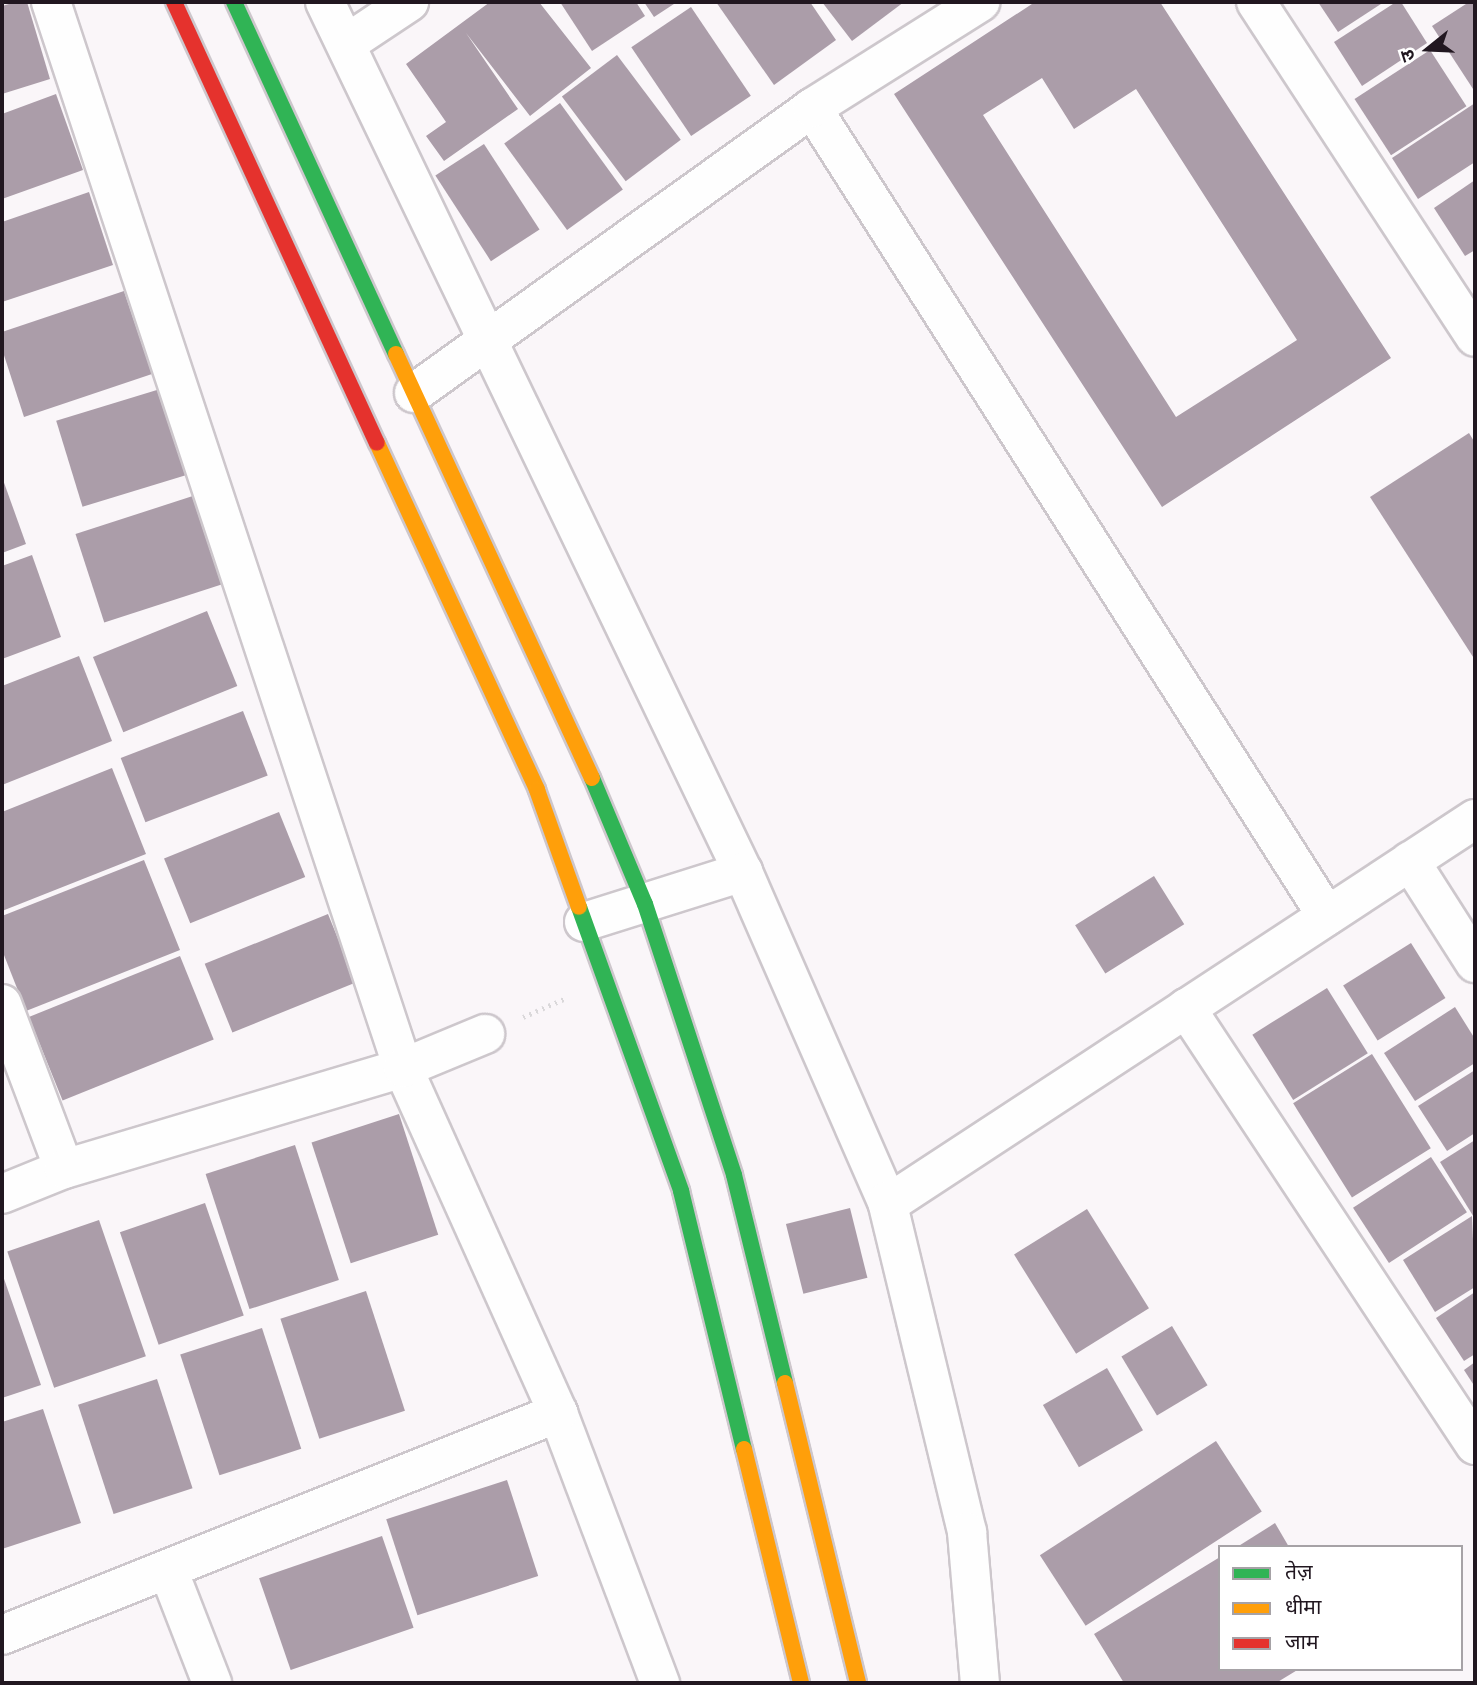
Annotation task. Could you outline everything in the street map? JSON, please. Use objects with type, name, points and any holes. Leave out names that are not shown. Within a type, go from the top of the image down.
[{"type":"main road","points":[[174,2],[537,790],[681,1191],[801,1683]]},
{"type":"main road","points":[[234,2],[645,904],[734,1175],[858,1683]]},
{"type":"street","points":[[51,2],[404,1069],[558,1413],[660,1683]]},
{"type":"street","points":[[325,2],[491,342],[743,872],[888,1203],[967,1532],[980,1683]]},
{"type":"street","points":[[346,44],[409,2]]},
{"type":"street","points":[[414,393],[491,342],[812,108],[980,2]]},
{"type":"street","points":[[1256,2],[1475,337]]},
{"type":"street","points":[[812,108],[1327,916]]},
{"type":"street","points":[[888,1203],[1475,818]]},
{"type":"street","points":[[1410,861],[1475,963]]},
{"type":"street","points":[[584,922],[743,872]]},
{"type":"street","points":[[2,1004],[64,1169]]},
{"type":"street","points":[[1186,1008],[1475,1445]]},
{"type":"street","points":[[2,1194],[64,1169],[404,1069],[485,1034]]},
{"type":"street","points":[[2,1635],[169,1572],[558,1413]]},
{"type":"street","points":[[169,1572],[212,1683]]},
{"type":"path","points":[[485,1034],[605,981]]},
{"type":"building","points":[[27,2],[50,79],[2,94],[2,6]]},
{"type":"building","points":[[490,2],[539,2],[591,68],[530,116],[466,33],[518,109],[444,161],[426,136],[446,122],[406,64]]},
{"type":"building","points":[[560,2],[636,2],[645,16],[592,51]]},
{"type":"building","points":[[644,2],[677,2],[654,17]]},
{"type":"building","points":[[716,2],[810,2],[836,40],[774,85]]},
{"type":"building","points":[[822,2],[904,2],[852,41]]},
{"type":"building","points":[[1035,2],[1160,2],[1391,358],[1162,507],[894,94]],"holes":[[[1042,78],[1074,129],[1136,89],[1297,340],[1176,417],[983,115]]]},
{"type":"building","points":[[1318,2],[1384,2],[1338,32]]},
{"type":"building","points":[[1396,2],[1401,2],[1427,43],[1362,86],[1334,42]]},
{"type":"building","points":[[1469,2],[1475,2],[1475,92],[1432,26]]},
{"type":"building","points":[[691,7],[751,96],[691,136],[631,47]]},
{"type":"building","points":[[1430,50],[1466,106],[1391,155],[1355,99]]},
{"type":"building","points":[[617,55],[681,140],[626,181],[562,97]]},
{"type":"building","points":[[56,94],[83,170],[2,199],[2,114]]},
{"type":"building","points":[[560,103],[623,190],[567,230],[504,144]]},
{"type":"building","points":[[1475,103],[1475,162],[1418,199],[1392,158]]},
{"type":"building","points":[[484,144],[540,230],[491,261],[435,176]]},
{"type":"building","points":[[1475,180],[1475,250],[1465,256],[1434,208]]},
{"type":"building","points":[[89,192],[113,265],[2,302],[2,222]]},
{"type":"building","points":[[124,291],[152,374],[24,417],[2,349],[2,332]]},
{"type":"building","points":[[170,386],[196,472],[83,507],[56,421]]},
{"type":"building","points":[[1469,433],[1475,443],[1475,660],[1370,497]]},
{"type":"building","points":[[2,477],[26,544],[2,553]]},
{"type":"building","points":[[202,493],[231,581],[104,623],[76,534]]},
{"type":"building","points":[[32,555],[61,637],[2,659],[2,566]]},
{"type":"building","points":[[207,611],[237,686],[123,732],[93,657]]},
{"type":"building","points":[[79,656],[112,741],[2,785],[2,686]]},
{"type":"building","points":[[243,711],[268,775],[145,822],[121,758]]},
{"type":"building","points":[[112,768],[146,854],[2,911],[2,812]]},
{"type":"building","points":[[279,812],[305,877],[190,923],[164,858]]},
{"type":"building","points":[[144,860],[180,950],[26,1011],[2,950],[2,916]]},
{"type":"building","points":[[1154,876],[1184,924],[1105,974],[1075,925]]},
{"type":"building","points":[[328,914],[356,983],[232,1032],[205,964]]},
{"type":"building","points":[[1411,943],[1445,998],[1378,1041],[1343,985]]},
{"type":"building","points":[[180,956],[214,1039],[63,1101],[29,1017]]},
{"type":"building","points":[[1327,988],[1368,1053],[1293,1100],[1252,1035]]},
{"type":"building","points":[[1455,1007],[1475,1039],[1475,1063],[1415,1101],[1384,1053]]},
{"type":"building","points":[[1372,1054],[1431,1148],[1352,1197],[1293,1103]]},
{"type":"building","points":[[1475,1070],[1475,1133],[1447,1151],[1418,1106]]},
{"type":"building","points":[[399,1114],[438,1235],[351,1263],[312,1142]]},
{"type":"building","points":[[1475,1140],[1475,1219],[1440,1162]]},
{"type":"building","points":[[295,1145],[339,1280],[249,1309],[206,1174]]},
{"type":"building","points":[[1431,1157],[1467,1212],[1389,1263],[1353,1208]]},
{"type":"building","points":[[205,1203],[244,1316],[159,1345],[120,1232]]},
{"type":"building","points":[[850,1208],[867,1278],[803,1294],[786,1224]]},
{"type":"building","points":[[1087,1209],[1149,1308],[1076,1354],[1014,1255]]},
{"type":"building","points":[[1472,1216],[1475,1287],[1435,1312],[1403,1260]]},
{"type":"building","points":[[99,1220],[146,1356],[54,1388],[7,1252]]},
{"type":"building","points":[[2,1273],[41,1385],[2,1398]]},
{"type":"building","points":[[366,1291],[405,1411],[319,1439],[280,1319]]},
{"type":"building","points":[[1475,1292],[1475,1354],[1464,1361],[1436,1318]]},
{"type":"building","points":[[1172,1326],[1208,1385],[1157,1416],[1121,1356]]},
{"type":"building","points":[[262,1328],[301,1449],[219,1475],[180,1355]]},
{"type":"building","points":[[1475,1362],[1475,1387],[1464,1370]]},
{"type":"building","points":[[1107,1368],[1143,1430],[1079,1467],[1043,1405]]},
{"type":"building","points":[[157,1379],[193,1488],[114,1514],[78,1405]]},
{"type":"building","points":[[43,1409],[81,1523],[2,1549],[2,1422]]},
{"type":"building","points":[[1216,1441],[1262,1511],[1086,1626],[1040,1555]]},
{"type":"building","points":[[507,1480],[538,1576],[417,1615],[386,1519]]},
{"type":"building","points":[[1275,1523],[1288,1545],[1240,1545]]},
{"type":"building","points":[[382,1536],[414,1628],[291,1670],[259,1578]]},
{"type":"building","points":[[1218,1558],[1218,1671],[1296,1671],[1276,1683],[1124,1683],[1094,1634]]},
{"type":"traffic: fast","points":[[234,2],[396,354]]},
{"type":"traffic: fast","points":[[592,778],[645,904],[734,1175],[785,1383]]},
{"type":"traffic: fast","points":[[579,907],[681,1191],[744,1449]]},
{"type":"traffic: slow","points":[[396,354],[592,778]]},
{"type":"traffic: slow","points":[[377,443],[537,790],[579,907]]},
{"type":"traffic: slow","points":[[785,1383],[858,1683]]},
{"type":"traffic: slow","points":[[744,1449],[801,1683]]},
{"type":"traffic: jam","points":[[174,2],[377,443]]}]
